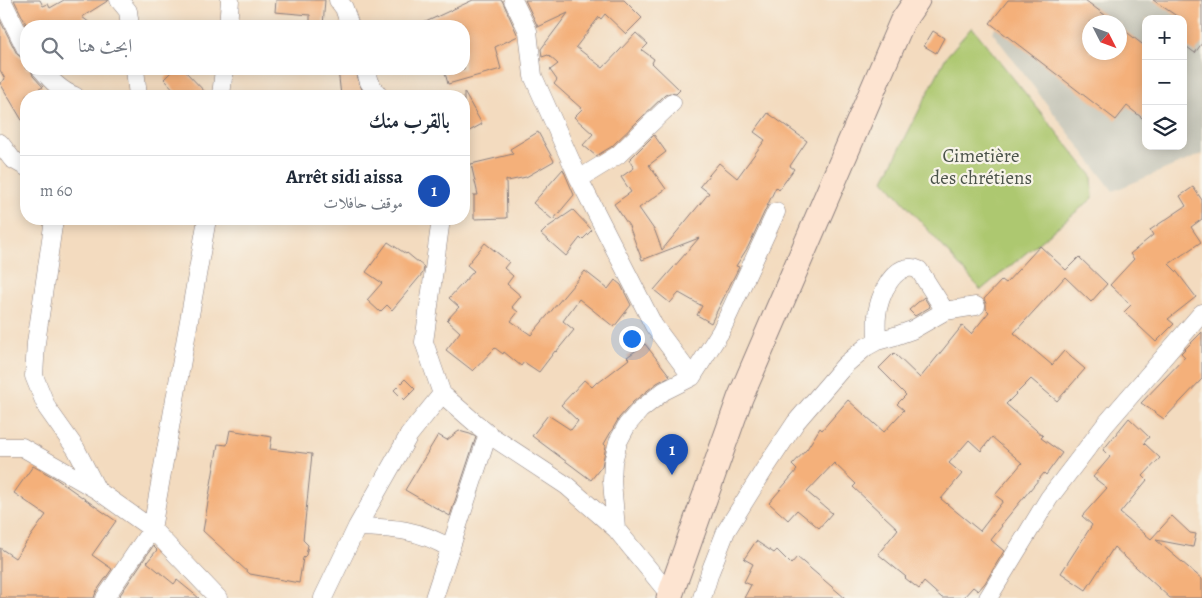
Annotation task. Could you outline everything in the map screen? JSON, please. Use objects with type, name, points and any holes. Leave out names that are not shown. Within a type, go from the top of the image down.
[{"type":"main road","points":[[669,596],[740,398],[902,22],[917,0]]},
{"type":"street","points":[[2,0],[20,37]]},
{"type":"street","points":[[119,0],[128,11],[129,20]]},
{"type":"street","points":[[228,20],[230,0]]},
{"type":"street","points":[[513,0],[528,31],[534,76],[579,179],[654,326],[692,377]]},
{"type":"street","points":[[342,3],[348,20]]},
{"type":"street","points":[[46,75],[63,90]]},
{"type":"street","points":[[136,75],[137,90]]},
{"type":"street","points":[[222,90],[223,75]]},
{"type":"street","points":[[367,75],[375,90]]},
{"type":"street","points":[[579,179],[618,154],[672,103]]},
{"type":"street","points":[[0,143],[12,159],[20,164]]},
{"type":"street","points":[[616,529],[612,481],[613,462],[618,442],[627,425],[640,410],[664,391],[692,377],[721,331],[776,212]]},
{"type":"street","points":[[53,225],[36,343],[34,376],[47,408],[76,449],[97,490]]},
{"type":"street","points":[[105,598],[152,529],[205,225]]},
{"type":"street","points":[[440,225],[424,342],[442,394],[488,434],[567,486],[616,529],[669,596]]},
{"type":"street","points":[[877,341],[877,316],[880,301],[887,287],[902,268],[908,267],[919,270],[945,311]]},
{"type":"street","points":[[702,598],[726,531],[780,444],[801,415],[845,365],[866,346],[877,341],[912,330],[945,311],[976,306]]},
{"type":"street","points":[[988,598],[1049,498],[1104,425],[1202,314]]},
{"type":"street","points":[[323,598],[357,527],[409,435],[442,394]]},
{"type":"street","points":[[434,598],[488,434]]},
{"type":"street","points":[[0,447],[22,447],[97,490],[152,529],[218,598]]},
{"type":"street","points":[[357,527],[410,531],[434,538],[451,549]]},
{"type":"shaded area","points":[[1015,0],[1202,0],[1202,154],[1113,191],[992,32]]},
{"type":"green space","name":"Cimetière des chrétiens","points":[[972,27],[1092,176],[1093,198],[981,290],[884,180],[946,57]]},
{"type":"building","points":[[14,0],[40,0],[43,6],[48,4],[50,8],[64,0],[109,0],[82,17],[86,20],[24,20]]},
{"type":"building","points":[[276,0],[325,0],[323,20],[310,20],[310,15],[275,12]]},
{"type":"building","points":[[473,0],[502,0],[518,36],[495,47],[501,69],[448,84],[446,75],[470,75],[470,20],[430,20]]},
{"type":"building","points":[[525,0],[624,0],[642,18],[626,34],[605,14],[601,19],[599,17],[576,47],[603,68],[636,33],[648,44],[642,50],[654,59],[652,63],[680,90],[676,94],[670,93],[665,95],[611,147],[596,156],[583,145],[593,134],[574,117],[582,109],[554,84],[557,80],[550,70],[558,64],[548,55],[542,57],[541,49],[568,13],[538,27]]},
{"type":"building","points":[[1008,0],[1085,0],[1105,15],[1082,15],[1082,60],[1127,60],[1127,32],[1142,44],[1142,118],[1127,106],[1116,120],[990,23]]},
{"type":"building","points":[[1153,0],[1202,0],[1202,43],[1195,53],[1187,47],[1187,15],[1175,15]]},
{"type":"building","points":[[0,20],[20,56],[20,75],[33,75],[43,87],[37,90],[20,90],[20,117],[0,83],[5,79],[0,70]]},
{"type":"building","points":[[933,31],[944,38],[936,53],[924,46]]},
{"type":"building","points":[[168,75],[189,75],[203,90],[174,90],[164,79]]},
{"type":"building","points":[[339,75],[357,75],[362,90],[340,90]]},
{"type":"building","points":[[470,103],[482,124],[470,131]]},
{"type":"building","points":[[768,113],[807,141],[790,166],[794,169],[779,190],[776,187],[748,247],[736,266],[739,267],[711,323],[697,315],[702,306],[679,293],[670,303],[654,290],[699,238],[642,260],[629,226],[614,204],[631,192],[621,177],[634,168],[629,160],[654,135],[666,152],[649,165],[666,189],[639,208],[655,231],[662,250],[709,193],[700,186],[719,163],[737,178],[765,140],[754,132]]},
{"type":"building","points":[[538,132],[554,161],[526,177],[506,180],[507,218],[474,219],[474,195],[478,195],[471,164],[513,154],[510,149]]},
{"type":"building","points":[[563,169],[574,195],[553,220],[533,203]]},
{"type":"building","points":[[1193,187],[1202,200],[1202,219],[1191,227],[1201,242],[1169,264],[1196,297],[1168,319],[1174,324],[1156,342],[1124,312],[1131,305],[1110,285],[1134,259],[1130,254],[1153,235],[1150,230],[1186,206],[1180,196]]},
{"type":"building","points":[[573,210],[592,230],[582,240],[580,238],[566,256],[541,234]]},
{"type":"building","points":[[388,242],[407,253],[424,267],[423,273],[392,310],[387,305],[380,312],[367,300],[382,283],[366,272]]},
{"type":"building","points":[[485,243],[509,262],[504,268],[513,276],[507,284],[521,296],[512,307],[518,312],[511,321],[531,335],[585,271],[608,289],[615,280],[621,285],[631,305],[614,327],[579,299],[563,321],[574,330],[539,372],[524,362],[521,366],[504,352],[503,354],[495,348],[473,371],[446,350],[460,332],[447,320],[459,307],[449,298],[474,271],[467,265]]},
{"type":"building","points":[[1040,246],[1066,270],[1079,257],[1107,284],[1091,302],[1065,277],[1014,333],[1052,365],[1064,351],[1085,369],[1057,401],[1031,379],[1006,404],[1043,436],[1041,438],[1062,453],[1046,475],[1044,473],[1001,525],[991,540],[1004,551],[985,583],[978,591],[973,587],[963,598],[942,598],[924,582],[919,589],[878,554],[898,529],[853,487],[856,484],[834,463],[807,492],[832,513],[819,528],[797,510],[788,520],[769,503],[797,470],[792,465],[807,449],[820,428],[822,430],[848,400],[884,432],[904,410],[897,404],[906,395],[879,368],[894,353],[920,378],[962,326],[971,334],[989,312],[986,309],[984,299],[1002,280],[1006,283]],"holes":[[[992,437],[1022,463],[995,495],[1003,501],[980,531],[941,499],[962,474],[949,463],[969,440],[981,451]]]},
{"type":"building","points":[[924,297],[930,307],[915,316],[909,310]]},
{"type":"building","points":[[1202,332],[1202,379],[1164,419],[1141,403],[1185,357],[1181,353]]},
{"type":"building","points":[[645,344],[670,376],[657,383],[633,402],[619,418],[604,444],[606,446],[602,466],[591,480],[532,436],[548,415],[571,430],[578,421],[561,405],[584,380],[592,387],[629,359],[627,357]]},
{"type":"building","points":[[405,379],[415,389],[404,400],[394,390]]},
{"type":"building","points":[[1129,418],[1149,437],[1144,443],[1160,458],[1143,476],[1147,480],[1120,513],[1151,539],[1172,516],[1190,533],[1196,534],[1193,547],[1156,540],[1202,579],[1202,598],[1170,598],[1114,547],[1086,590],[1061,573],[1092,525],[1082,516],[1107,488],[1093,477],[1110,457],[1103,450]]},
{"type":"building","points":[[230,430],[272,437],[270,449],[312,454],[303,540],[308,545],[306,555],[303,558],[299,583],[250,574],[203,531],[218,444],[227,445]]},
{"type":"building","points":[[459,431],[476,437],[450,516],[405,490],[438,435],[447,440]]},
{"type":"building","points":[[33,466],[55,478],[116,521],[92,555],[112,569],[94,598],[0,598],[0,548],[15,558],[46,515],[14,493]]},
{"type":"building","points":[[756,541],[774,553],[777,550],[791,564],[797,557],[845,598],[744,598],[751,585],[744,582],[753,564],[744,559]]},
{"type":"building","points":[[153,546],[157,550],[147,562],[174,584],[177,580],[199,598],[118,598]]},
{"type":"place","name":"Arrêt sidi aissa","points":[[672,475]]}]
